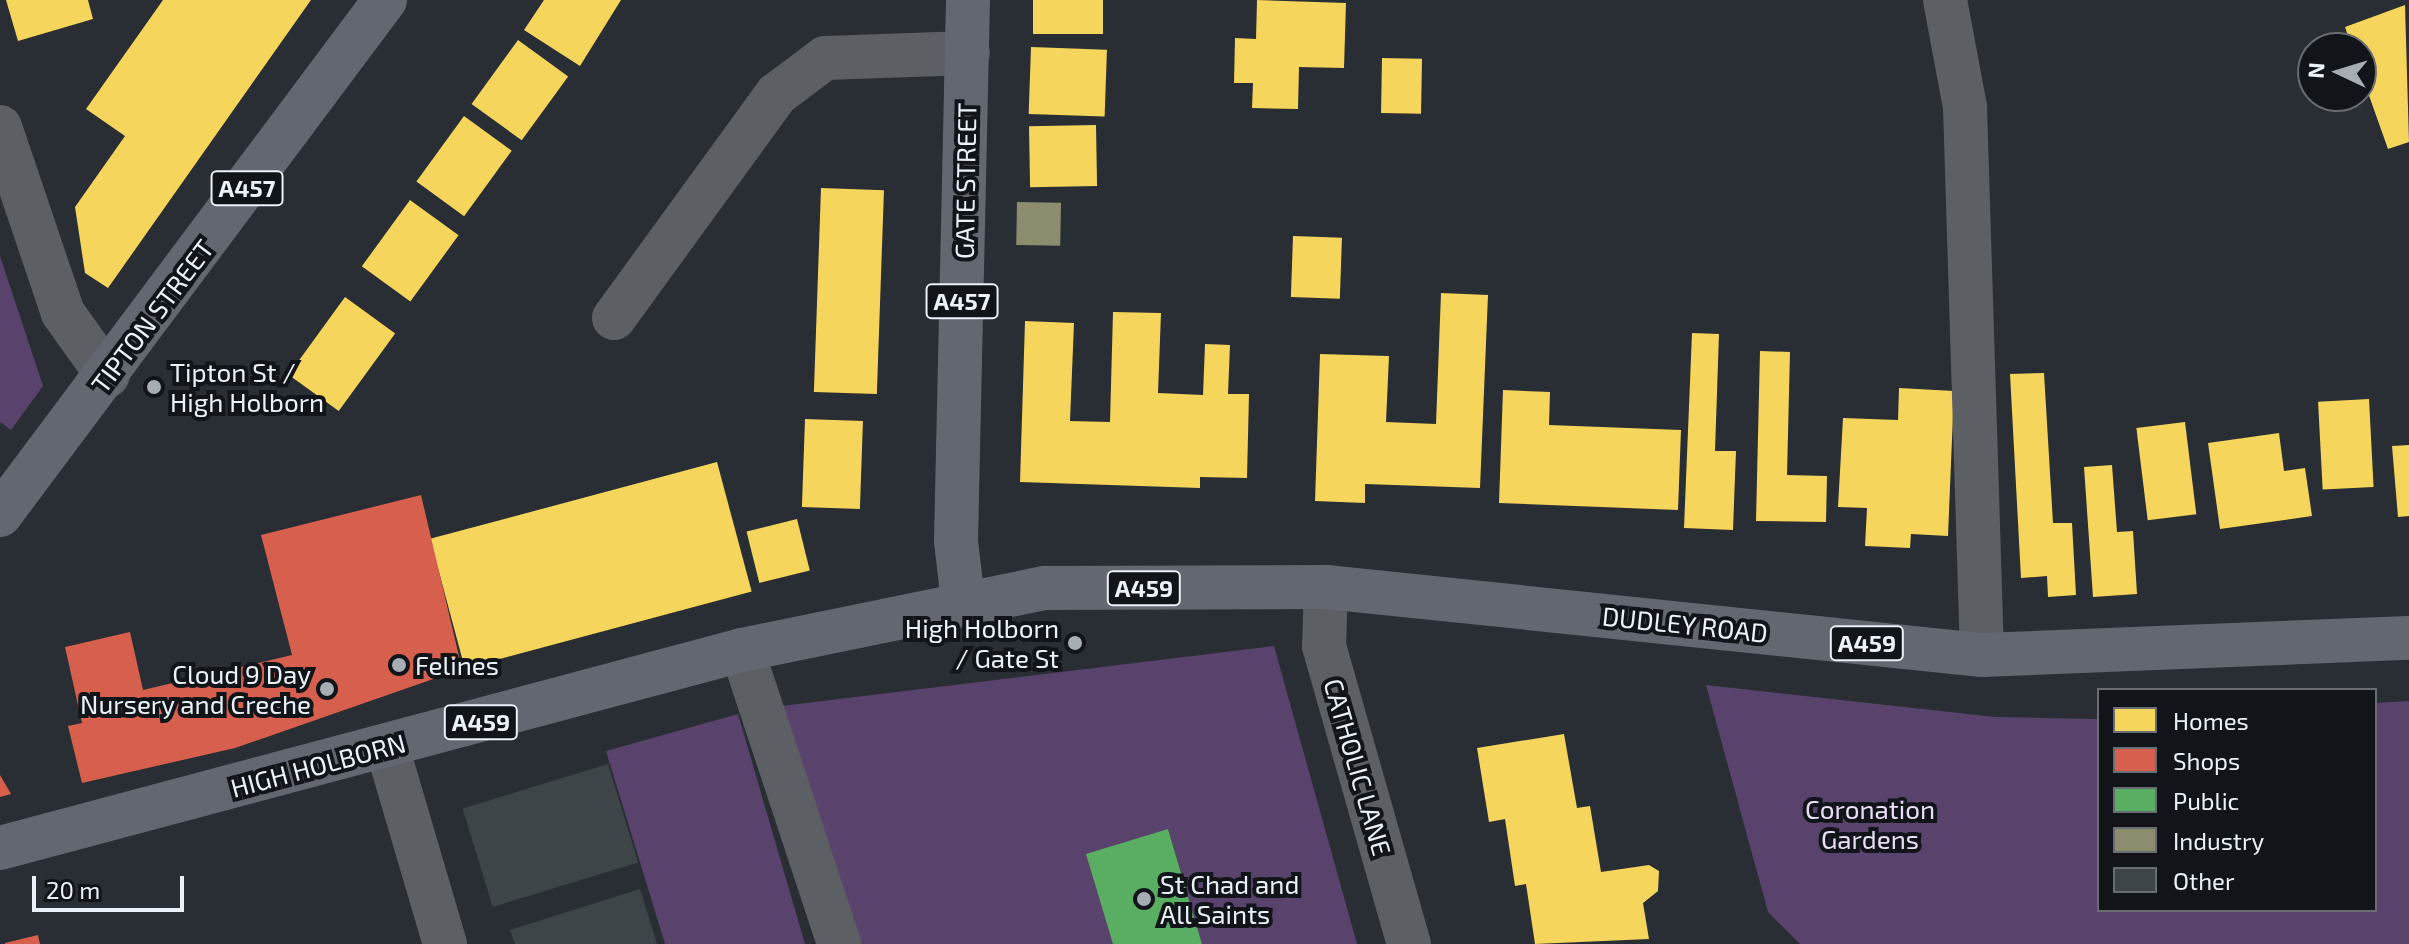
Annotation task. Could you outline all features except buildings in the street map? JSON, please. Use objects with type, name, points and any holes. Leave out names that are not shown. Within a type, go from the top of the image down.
[{"type":"main road","name":"TIPTON STREET","points":[[0,515],[108,376],[385,0]]},
{"type":"main road","name":"GATE STREET","points":[[963,601],[956,541],[968,0]]},
{"type":"main road","name":"DUDLEY ROAD","points":[[963,601],[1045,588],[1326,587],[1982,655],[2409,638]]},
{"type":"main road","name":"HIGH HOLBORN","points":[[0,848],[742,650],[963,601]]},
{"type":"street","points":[[1945,0],[1965,107],[1982,655]]},
{"type":"street","points":[[614,318],[789,85],[825,58],[968,53]]},
{"type":"street","points":[[0,127],[63,313],[108,376]]},
{"type":"street","name":"CATHOLIC LANE","points":[[1326,587],[1324,646],[1409,944]]},
{"type":"street","points":[[742,650],[839,944]]},
{"type":"street","points":[[387,747],[445,944]]},
{"type":"green space","points":[[0,256],[43,386],[11,430],[0,422]]},
{"type":"green space","points":[[1274,646],[1357,944],[1202,944],[1168,829],[1113,944],[842,944],[773,707]]},
{"type":"green space","name":"Coronation Gardens","points":[[1706,685],[1995,717],[2097,719],[2097,912],[2377,912],[2377,703],[2409,701],[2409,944],[1800,944],[1768,912]]},
{"type":"green space","points":[[738,714],[805,944],[665,944],[606,751]]},
{"type":"place","name":"Tipton St / High Holborn","points":[[154,387]]},
{"type":"place","name":"High Holborn / Gate St","points":[[1075,643]]},
{"type":"place","name":"Felines","points":[[399,665]]},
{"type":"place","name":"Cloud 9 Day Nursery and Creche","points":[[327,689]]},
{"type":"place","name":"St Chad and All Saints","points":[[1144,899]]}]
